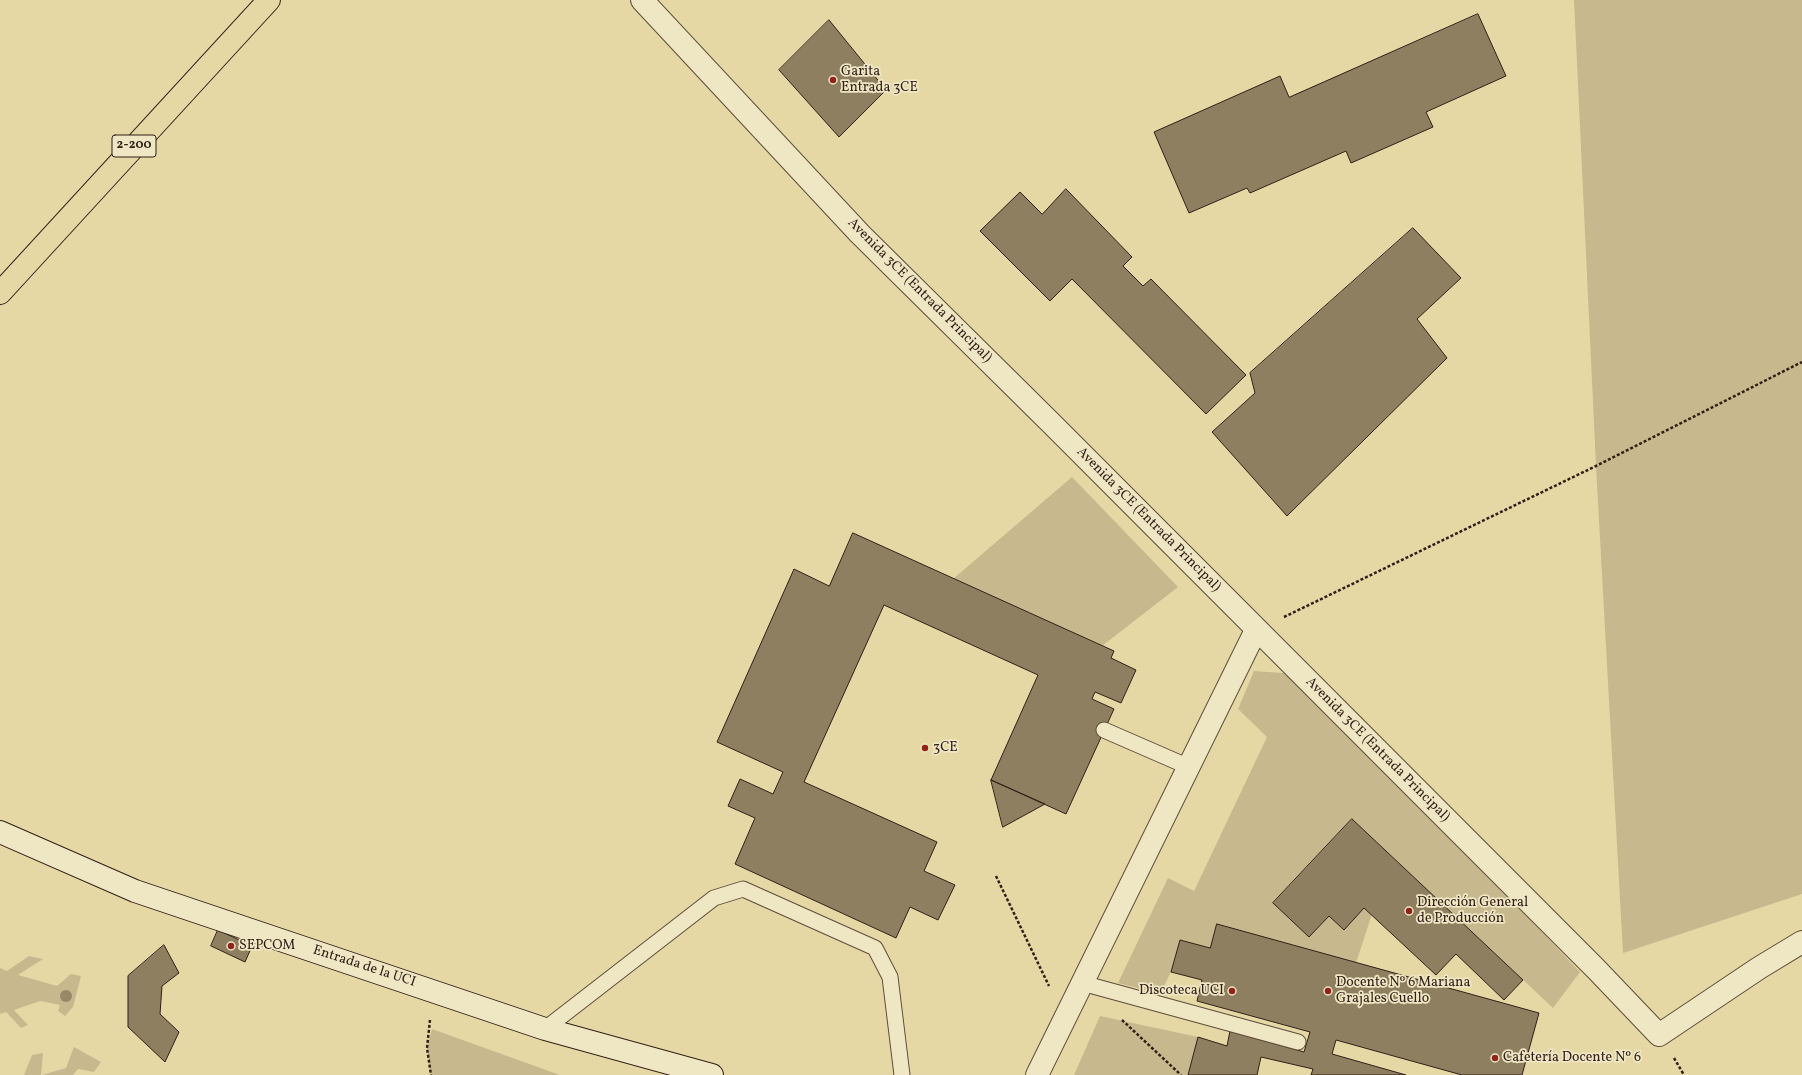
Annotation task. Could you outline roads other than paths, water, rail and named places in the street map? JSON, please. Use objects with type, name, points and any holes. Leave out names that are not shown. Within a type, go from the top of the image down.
[{"type":"highway","name":"2-200","points":[[0,293],[269,0]]},
{"type":"street","name":"Avenida 3CE (Entrada Principal)","points":[[642,0],[860,234],[1053,425],[1596,969],[1659,1035],[1759,968],[1802,942]]},
{"type":"street","points":[[1037,1075],[1256,630]]},
{"type":"street","name":"Entrada de la UCI","points":[[0,832],[135,891],[436,991],[545,1029],[712,1075]]},
{"type":"lane","points":[[1104,730],[1189,767]]},
{"type":"lane","points":[[545,1029],[714,898],[743,889],[875,948],[890,977],[902,1075]]},
{"type":"lane","points":[[1082,983],[1298,1042]]},
{"type":"place","name":"Garita Entrada 3CE","points":[[833,80]]},
{"type":"place","name":"3CE","points":[[925,748]]},
{"type":"place","name":"Dirección General de Producción","points":[[1409,911]]},
{"type":"place","name":"SEPCOM","points":[[231,946]]},
{"type":"place","name":"Discoteca UCI","points":[[1232,991]]},
{"type":"place","name":"Docente Nº 6 Mariana Grajales Cuello","points":[[1328,991]]},
{"type":"place","name":"Cafetería Docente Nº 6","points":[[1495,1058]]}]
